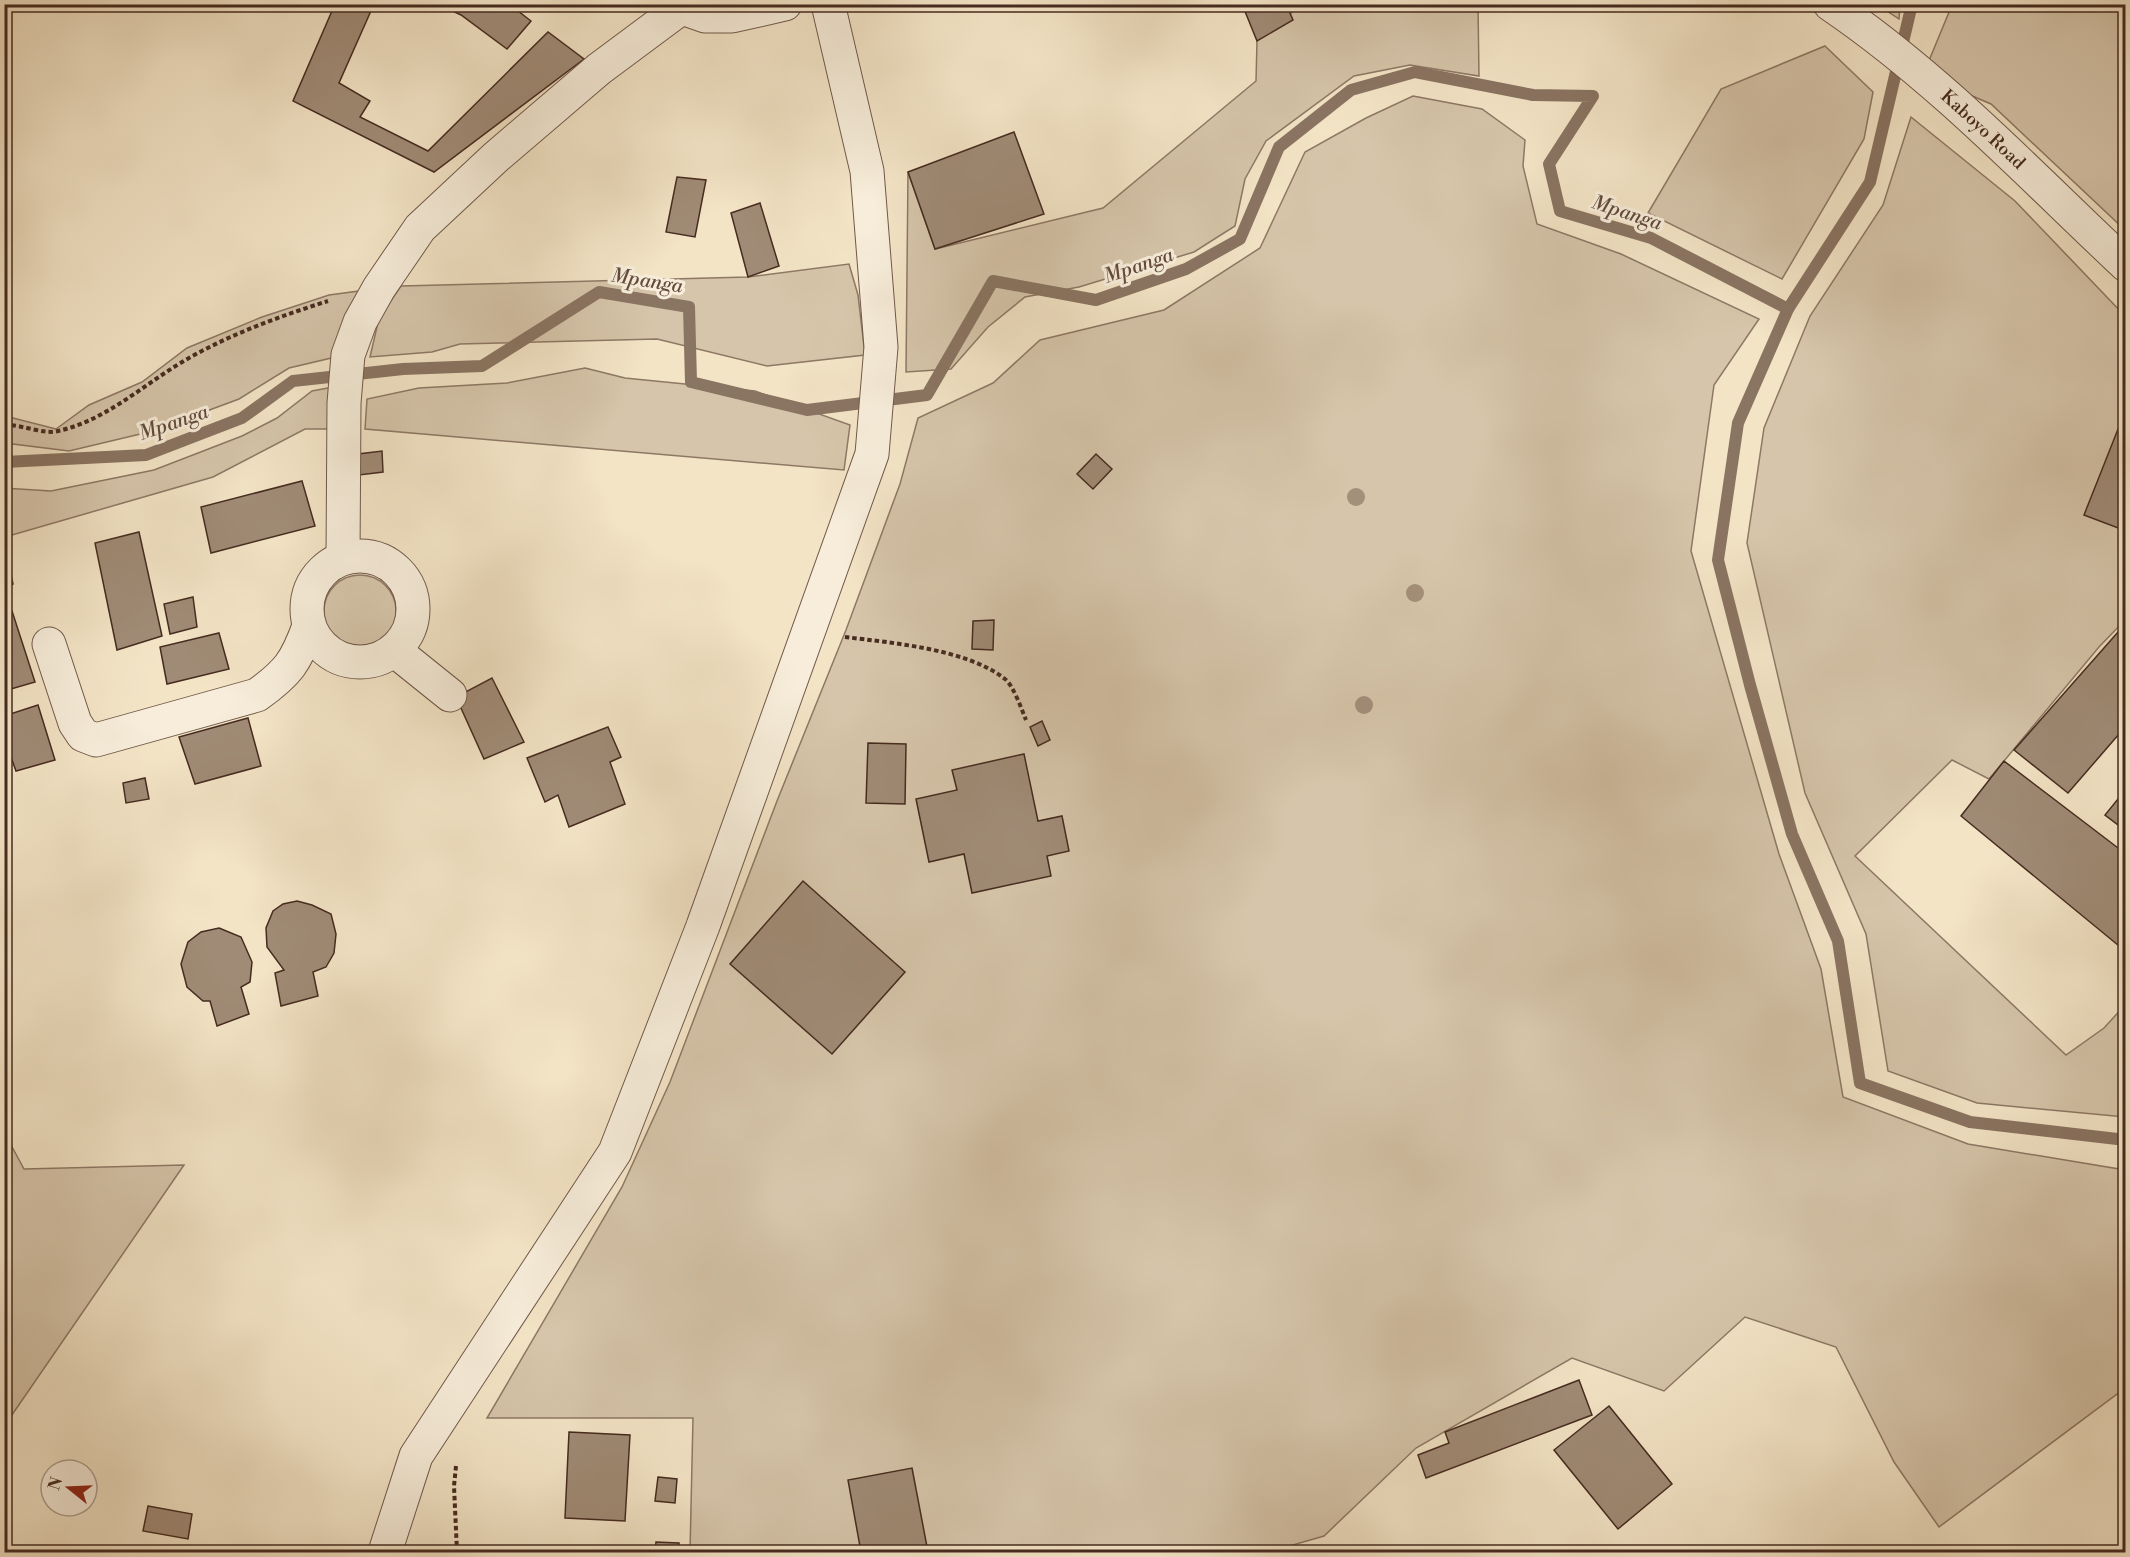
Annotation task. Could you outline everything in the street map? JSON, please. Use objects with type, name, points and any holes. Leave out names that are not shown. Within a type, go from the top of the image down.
[{"type":"street","points":[[343,558],[344,403],[348,355],[360,322],[379,288],[420,228],[496,157],[676,7],[705,16],[732,16],[785,4]]},
{"type":"street","points":[[385,1552],[416,1456],[615,1152],[703,926],[872,454],[881,347],[867,171],[828,4]]},
{"type":"street","name":"Kaboyo Road","points":[[1830,4],[1868,30],[1940,89],[2126,265]]},
{"type":"street","points":[[364,555],[385,561],[401,574],[412,593],[413,614],[407,634],[394,650],[376,660],[356,663],[336,657],[319,644],[309,626],[306,605],[312,585],[325,569],[343,558],[364,555]]},
{"type":"street","points":[[49,644],[75,723],[83,735],[96,740],[256,695],[279,679],[299,653],[309,626]]},
{"type":"street","points":[[394,650],[450,695]]},
{"type":"path","points":[[4,425],[15,424],[55,432],[72,427],[89,420],[142,389],[189,358],[264,322],[327,301],[379,288]]},
{"type":"path","points":[[809,632],[892,642],[964,657],[1007,680],[1026,720]]},
{"type":"path","points":[[456,1464],[454,1486],[457,1552]]},
{"type":"shaded area","points":[[1301,5],[1478,5],[1479,76],[1410,65],[1354,76],[1266,141],[1245,179],[1235,226],[1194,252],[1079,287],[1025,297],[988,327],[951,369],[906,372],[908,172],[935,249],[1103,208],[1256,81],[1257,41]]},
{"type":"shaded area","points":[[1878,5],[1900,5],[1899,19]]},
{"type":"shaded area","points":[[1952,5],[2125,5],[2125,230],[1991,104],[1923,75]]},
{"type":"shaded area","points":[[1825,46],[1873,92],[1864,139],[1782,279],[1648,213],[1721,89]]},
{"type":"shaded area","points":[[1413,96],[1482,109],[1525,140],[1523,166],[1537,224],[1621,254],[1759,319],[1714,385],[1691,551],[1779,854],[1821,969],[1843,1097],[1968,1144],[2125,1170],[2125,1388],[1939,1527],[1894,1462],[1836,1347],[1745,1317],[1664,1391],[1572,1358],[1416,1448],[1324,1536],[1268,1552],[690,1552],[693,1418],[487,1418],[622,1187],[670,1082],[777,801],[846,630],[900,484],[918,418],[993,383],[1040,340],[1164,310],[1260,248],[1305,152],[1366,118]]},
{"type":"shaded area","points":[[1911,117],[2015,201],[2125,316],[2125,620],[2099,647],[1989,779],[1952,760],[1855,856],[2066,1055],[2104,1028],[2125,1005],[2125,1117],[1977,1103],[1888,1071],[1866,934],[1805,793],[1747,543],[1764,428],[1810,316],[1883,205]]},
{"type":"shaded area","points":[[849,264],[858,295],[865,355],[767,366],[657,339],[460,344],[432,352],[370,357],[379,318],[401,286],[748,277]]},
{"type":"shaded area","points":[[367,290],[344,355],[289,368],[239,399],[153,431],[69,451],[5,443],[5,416],[56,429],[89,405],[142,382],[187,348],[262,317],[329,295]]},
{"type":"shaded area","points":[[585,368],[625,378],[755,391],[850,425],[844,470],[365,429],[367,399],[419,388],[507,383]]},
{"type":"shaded area","points":[[339,386],[334,429],[305,429],[213,477],[5,537],[4,488],[51,491],[154,470],[242,436],[277,418],[312,391]]},
{"type":"shaded area","points":[[360,575],[374,578],[386,585],[393,597],[396,611],[393,625],[386,637],[374,644],[360,647],[346,644],[334,637],[327,625],[324,611],[327,597],[334,585],[346,578]]},
{"type":"shaded area","points":[[4,1132],[24,1169],[184,1165],[5,1425]]},
{"type":"building","points":[[335,4],[374,4],[339,83],[370,101],[360,117],[428,151],[548,32],[584,59],[434,172],[293,101]]},
{"type":"building","points":[[438,4],[509,4],[531,21],[507,49],[461,15]]},
{"type":"building","points":[[1242,4],[1286,4],[1293,20],[1257,41]]},
{"type":"building","points":[[1014,132],[1044,214],[935,249],[908,172]]},
{"type":"building","points":[[677,177],[706,180],[695,237],[666,232]]},
{"type":"building","points":[[760,203],[779,266],[748,277],[731,213]]},
{"type":"building","points":[[2126,409],[2126,531],[2084,515]]},
{"type":"building","points":[[382,451],[383,472],[359,475],[358,454]]},
{"type":"building","points":[[1096,454],[1112,469],[1093,489],[1077,474]]},
{"type":"building","points":[[302,481],[315,526],[211,553],[201,507]]},
{"type":"building","points":[[139,532],[162,636],[117,650],[95,543]]},
{"type":"building","points":[[8,560],[13,584],[4,588],[4,561]]},
{"type":"building","points":[[193,597],[197,627],[170,634],[164,604]]},
{"type":"building","points":[[12,611],[35,682],[4,691],[4,613]]},
{"type":"building","points":[[994,620],[993,650],[972,649],[973,621]]},
{"type":"building","points":[[2126,623],[2126,726],[2068,793],[2014,750]]},
{"type":"building","points":[[219,633],[229,669],[167,684],[160,647]]},
{"type":"building","points":[[492,678],[524,742],[484,759],[456,697]]},
{"type":"building","points":[[38,705],[55,760],[16,771],[4,738],[4,716]]},
{"type":"building","points":[[248,718],[261,766],[195,784],[179,737]]},
{"type":"building","points":[[1042,721],[1050,740],[1038,746],[1030,727]]},
{"type":"building","points":[[608,727],[621,757],[610,762],[625,804],[569,827],[558,795],[545,802],[527,758]]},
{"type":"building","points":[[868,743],[906,744],[905,804],[866,803]]},
{"type":"building","points":[[1024,754],[1038,821],[1062,816],[1069,851],[1047,856],[1051,876],[972,893],[964,854],[929,862],[916,799],[957,790],[952,770]]},
{"type":"building","points":[[2004,761],[2126,854],[2124,950],[1961,816]]},
{"type":"building","points":[[145,778],[149,799],[126,803],[123,783]]},
{"type":"building","points":[[2126,789],[2126,831],[2105,815]]},
{"type":"building","points":[[803,881],[905,972],[832,1054],[730,964]]},
{"type":"building","points":[[297,901],[331,914],[336,934],[334,953],[326,967],[313,972],[318,996],[281,1006],[275,973],[284,970],[267,947],[266,928],[273,911],[283,904]]},
{"type":"building","points":[[219,928],[241,937],[252,962],[250,982],[241,987],[249,1014],[217,1026],[210,1001],[203,1001],[187,987],[181,964],[188,942],[201,932]]},
{"type":"building","points":[[1579,1380],[1592,1415],[1426,1478],[1418,1455],[1449,1443],[1445,1432]]},
{"type":"building","points":[[1609,1406],[1672,1484],[1618,1529],[1554,1450]]},
{"type":"building","points":[[569,1432],[630,1435],[625,1521],[565,1518]]},
{"type":"building","points":[[912,1468],[928,1552],[861,1552],[848,1480]]},
{"type":"building","points":[[658,1477],[677,1479],[675,1503],[655,1501]]},
{"type":"building","points":[[148,1506],[192,1514],[188,1539],[143,1531]]},
{"type":"building","points":[[656,1542],[679,1543],[679,1552],[655,1552]]},
{"type":"waterway","name":"Mpanga","points":[[4,462],[146,455],[242,418],[293,381],[403,369],[482,366],[599,292],[689,307],[691,382],[807,410],[927,395],[993,281],[1096,300],[1186,269],[1240,239],[1279,147],[1351,90],[1415,72],[1533,95],[1593,96],[1549,164],[1560,211],[1651,238],[1788,309],[1870,182],[1912,4]]},
{"type":"waterway","points":[[1788,309],[1738,423],[1718,560],[1792,834],[1838,941],[1860,1083],[1970,1122],[2126,1140]]}]
